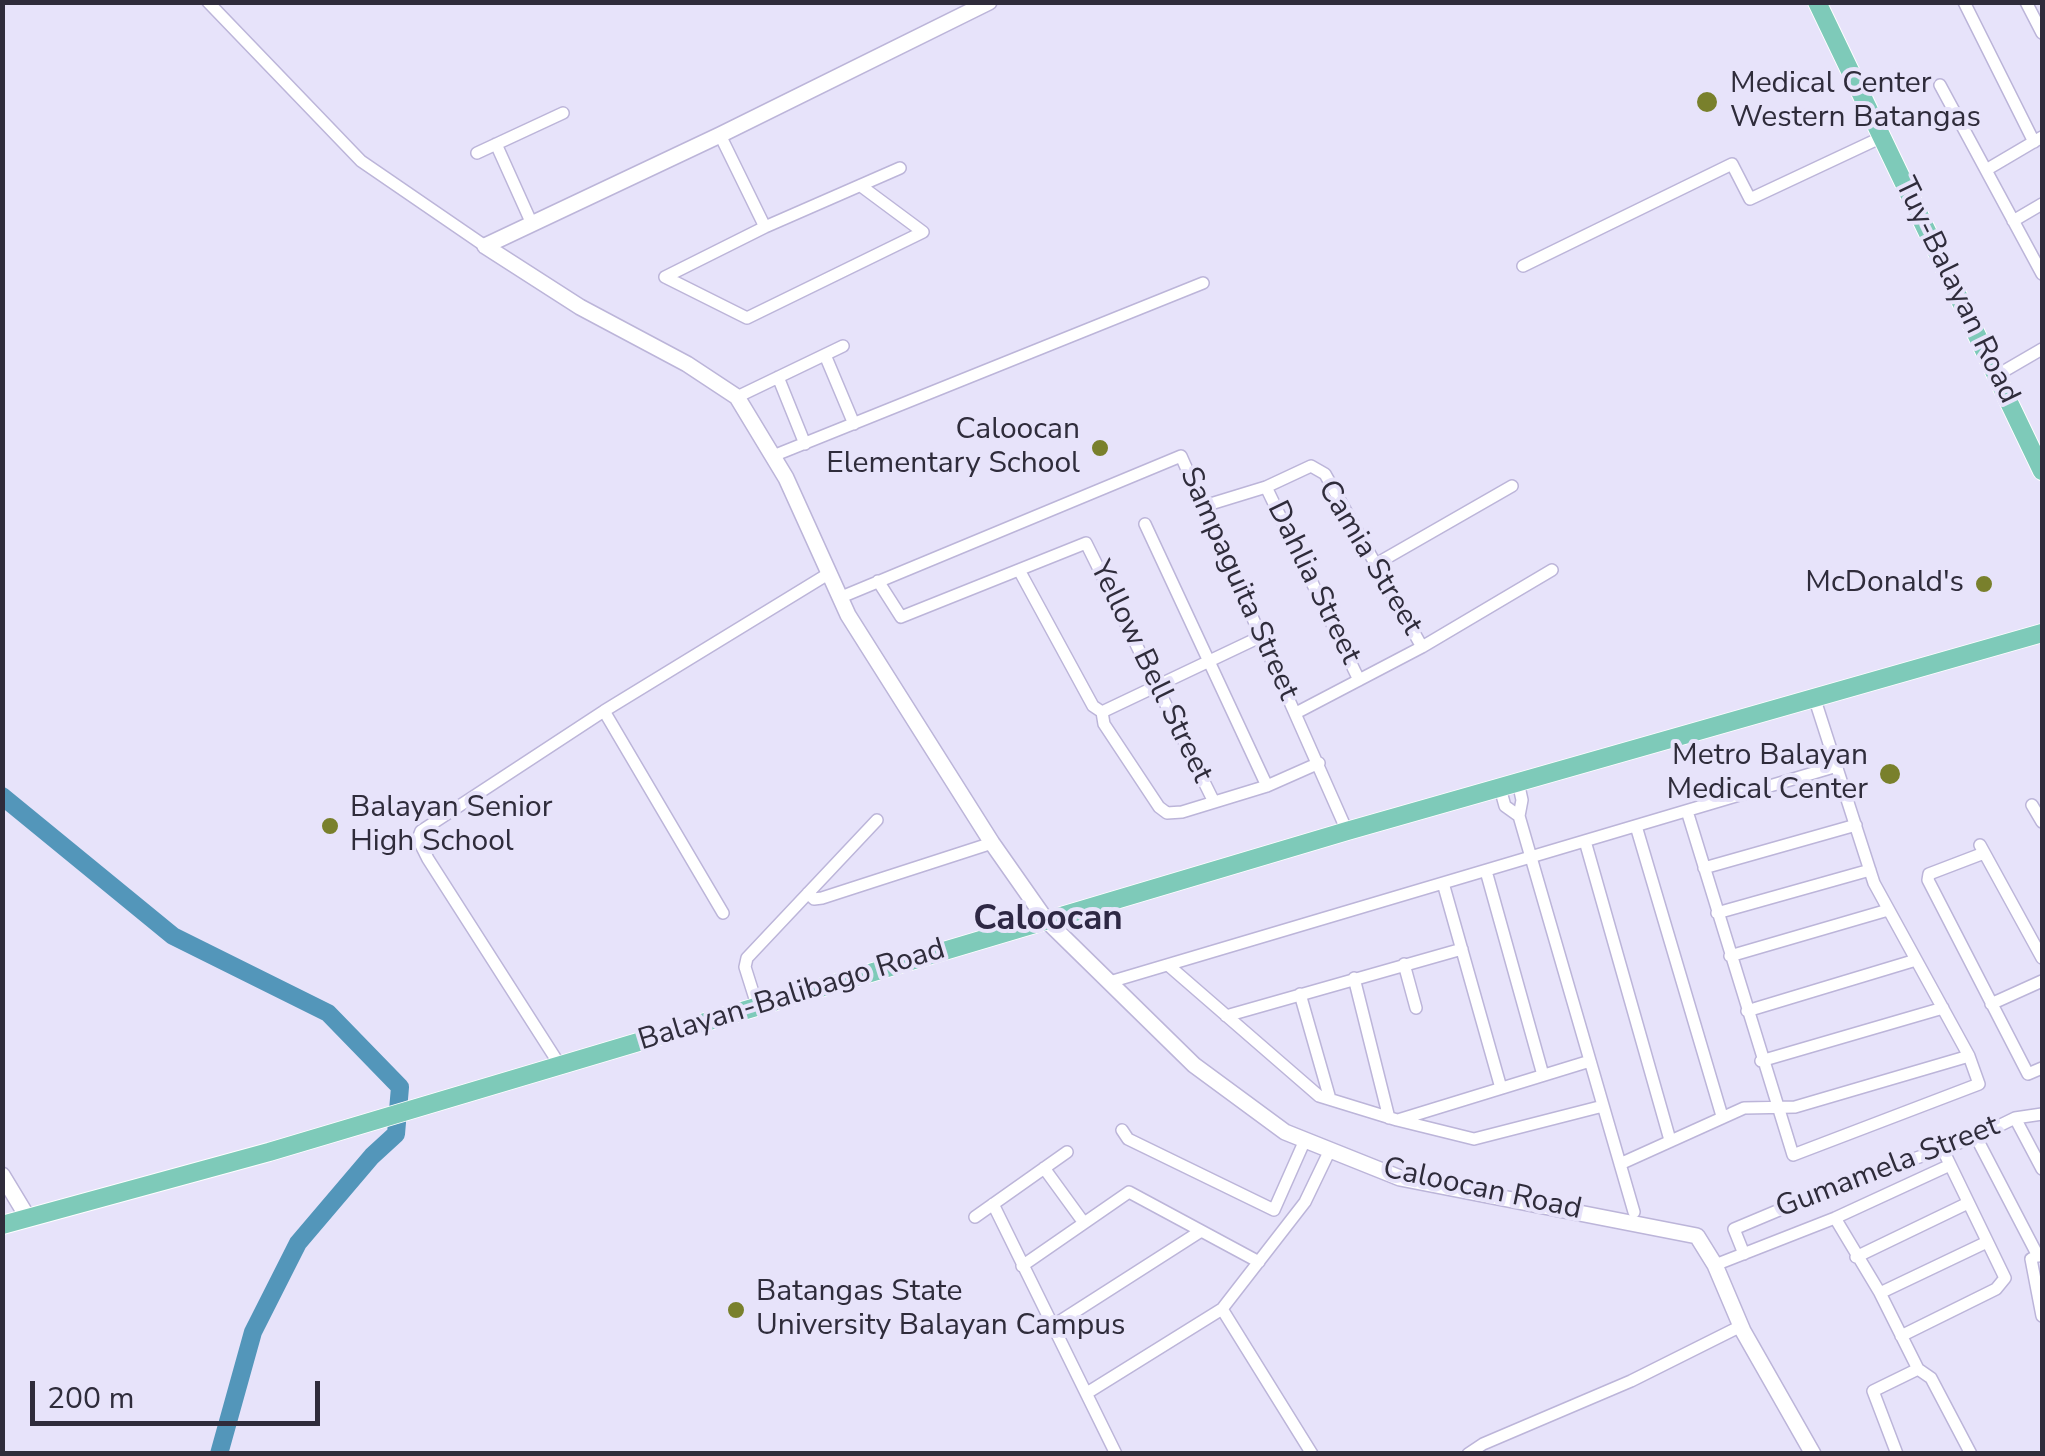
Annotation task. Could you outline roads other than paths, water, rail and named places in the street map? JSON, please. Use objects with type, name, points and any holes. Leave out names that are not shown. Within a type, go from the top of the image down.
[{"type":"main road","name":"Tuy-Balayan Road","points":[[1817,2],[2042,471]]},
{"type":"main road","name":"Balayan-Balibago Road","points":[[2,1225],[562,1067],[757,1005],[1347,831],[2042,633]]},
{"type":"street","points":[[208,2],[361,161],[580,307],[686,364],[736,397],[842,346]]},
{"type":"street","points":[[485,246],[989,2]]},
{"type":"street","points":[[1964,2],[2038,139],[1986,170]]},
{"type":"street","points":[[2026,2],[2042,34]]},
{"type":"street","points":[[1940,85],[2042,272]]},
{"type":"street","points":[[477,153],[563,113]]},
{"type":"street","points":[[720,135],[766,228]]},
{"type":"street","points":[[1523,266],[1732,164],[1750,199],[1880,138]]},
{"type":"street","points":[[496,144],[532,224]]},
{"type":"street","points":[[861,186],[923,232],[747,318],[665,277],[766,228],[900,168]]},
{"type":"street","points":[[2014,221],[2042,204]]},
{"type":"street","points":[[774,456],[1204,283]]},
{"type":"street","points":[[1998,374],[2042,349]]},
{"type":"street","points":[[825,355],[854,424]]},
{"type":"street","points":[[778,377],[805,444]]},
{"type":"street","name":"Caloocan Road","points":[[736,397],[774,456],[839,598],[992,843],[1046,920],[1194,1065],[1286,1132],[1400,1178],[1697,1236],[1741,1326],[1813,1454]]},
{"type":"street","name":"Sampaguita Street","points":[[839,598],[1181,456],[1347,831]]},
{"type":"street","name":"Camia Street","points":[[1204,506],[1266,487],[1311,466],[1325,474],[1422,647]]},
{"type":"street","points":[[1376,564],[1512,486]]},
{"type":"street","name":"Dahlia Street","points":[[1266,487],[1360,680]]},
{"type":"street","points":[[1145,524],[1267,786]]},
{"type":"street","name":"Yellow Bell Street","points":[[1019,570],[1086,543],[1214,800]]},
{"type":"street","points":[[878,581],[901,618],[1019,570],[1092,706],[1102,712],[1104,724],[1158,808],[1167,814],[1267,786],[1319,763]]},
{"type":"street","points":[[1296,713],[1422,647],[1552,570]]},
{"type":"street","points":[[562,1067],[418,840],[420,832],[604,712],[828,574]]},
{"type":"street","points":[[1102,712],[1262,636]]},
{"type":"street","points":[[1687,811],[1793,1155],[1979,1084],[1969,1056],[1870,870],[1816,700]]},
{"type":"street","points":[[604,712],[724,913]]},
{"type":"street","points":[[1113,981],[1837,766]]},
{"type":"street","points":[[1508,785],[1505,806],[1518,816]]},
{"type":"street","points":[[1508,785],[1522,800],[1518,816],[1634,1212]]},
{"type":"street","points":[[2032,805],[2042,822]]},
{"type":"street","points":[[757,1005],[745,967],[746,958],[877,820]]},
{"type":"street","points":[[1704,868],[1856,825]]},
{"type":"street","points":[[1636,826],[1722,1116]]},
{"type":"street","points":[[1585,841],[1670,1140]]},
{"type":"street","points":[[808,893],[822,898],[992,843]]},
{"type":"street","points":[[2042,958],[1982,849],[1928,874],[2028,1074],[2042,1068]]},
{"type":"street","points":[[1486,870],[1544,1075]]},
{"type":"street","points":[[1717,914],[1870,870]]},
{"type":"street","points":[[1443,883],[1501,1088]]},
{"type":"street","points":[[1730,956],[1888,910]]},
{"type":"street","points":[[1226,1016],[1462,949]]},
{"type":"street","points":[[1747,1011],[1916,960]]},
{"type":"street","points":[[1404,964],[1416,1008]]},
{"type":"street","points":[[1168,965],[1319,1096],[1474,1139],[1603,1106]]},
{"type":"street","points":[[1354,978],[1394,1119]]},
{"type":"street","points":[[1991,1004],[2042,980]]},
{"type":"street","points":[[1300,994],[1330,1099]]},
{"type":"street","points":[[1762,1061],[1943,1008]]},
{"type":"street","points":[[1620,1164],[1744,1108],[1795,1107],[1969,1056]]},
{"type":"street","points":[[1394,1119],[1590,1060]]},
{"type":"street","name":"Gumamela Street","points":[[1744,1254],[1734,1229],[1867,1175],[1943,1150],[2016,1118],[2042,1114]]},
{"type":"street","points":[[2016,1118],[2042,1169]]},
{"type":"street","points":[[1122,1130],[1128,1139],[1274,1210],[1305,1140]]},
{"type":"street","points":[[1976,1137],[2040,1254],[2031,1259],[2042,1316]]},
{"type":"street","points":[[1087,1393],[1222,1308],[1305,1202],[1330,1150]]},
{"type":"street","points":[[1901,1336],[1996,1289],[2005,1278],[1943,1150]]},
{"type":"street","points":[[975,1217],[1067,1152]]},
{"type":"street","points":[[1714,1265],[1835,1218],[1950,1165]]},
{"type":"street","points":[[1044,1168],[1084,1223]]},
{"type":"street","points":[[2,1175],[28,1218]]},
{"type":"street","points":[[1022,1266],[1129,1192],[1258,1262]]},
{"type":"street","points":[[1856,1257],[1968,1203]]},
{"type":"street","points":[[993,1204],[1116,1454]]},
{"type":"street","points":[[1835,1218],[1880,1293],[1918,1369],[1931,1378],[1971,1454]]},
{"type":"street","points":[[1052,1328],[1201,1231]]},
{"type":"street","points":[[1880,1293],[1987,1242]]},
{"type":"street","points":[[1222,1308],[1312,1454]]},
{"type":"street","points":[[1468,1454],[1631,1381],[1741,1326]]},
{"type":"street","points":[[1896,1454],[1873,1391],[1918,1369]]},
{"type":"waterway","points":[[2,796],[173,936],[328,1013],[400,1087],[396,1134],[372,1156],[298,1243],[253,1332],[219,1454]]},
{"type":"place","name":"Medical Center Western Batangas","points":[[1707,102]]},
{"type":"place","name":"Caloocan Elementary School","points":[[1100,448]]},
{"type":"place","name":"McDonald's","points":[[1984,584]]},
{"type":"place","name":"Metro Balayan Medical Center","points":[[1890,774]]},
{"type":"place","name":"Balayan Senior High School","points":[[330,826]]},
{"type":"place","name":"Batangas State University Balayan Campus","points":[[736,1310]]},
{"type":"district","name":"Caloocan","points":[[1048,921]]}]
